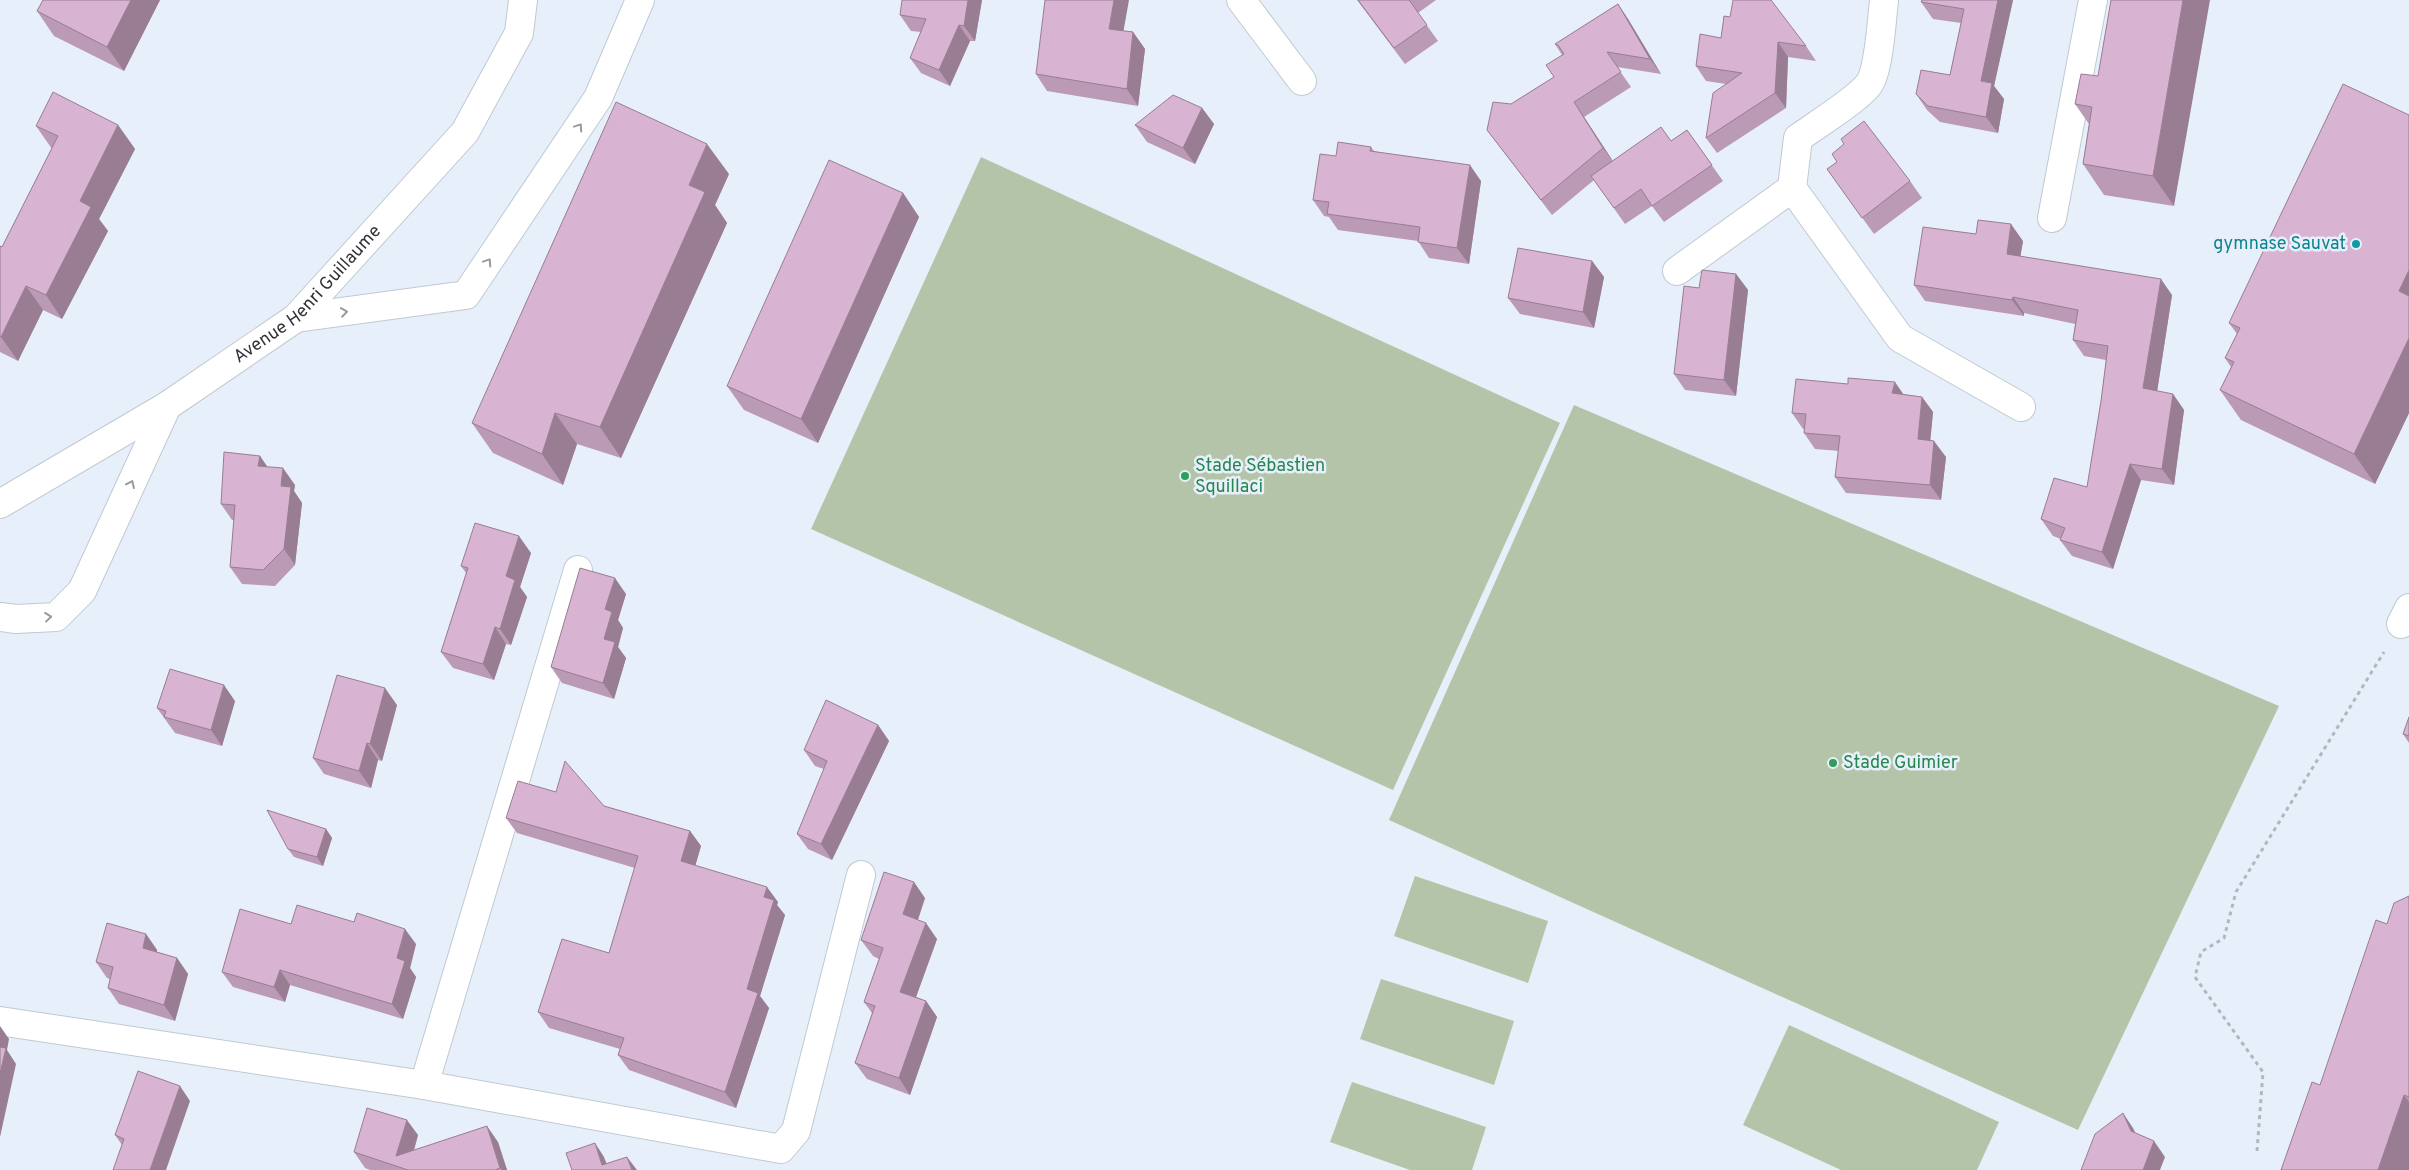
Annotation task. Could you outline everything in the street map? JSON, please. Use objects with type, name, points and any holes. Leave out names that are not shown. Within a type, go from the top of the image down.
[{"type":"street","name":"Avenue Henri Guillaume","points":[[0,504],[167,406],[296,318],[465,132],[519,33],[523,0]]},
{"type":"street","points":[[296,318],[466,295],[598,98],[640,0]]},
{"type":"street","points":[[1241,0],[1302,81]]},
{"type":"street","points":[[1884,0],[1879,46],[1870,83],[1798,138],[1792,188],[1900,338],[2021,407]]},
{"type":"street","points":[[2052,218],[2094,0]]},
{"type":"street","points":[[1677,272],[1792,188]]},
{"type":"street","points":[[0,617],[16,619],[56,617],[82,591],[167,406]]},
{"type":"street","points":[[424,1085],[578,570]]},
{"type":"street","points":[[0,1022],[424,1085],[781,1149],[796,1131],[861,875]]},
{"type":"path","points":[[2257,1151],[2263,1072],[2195,977],[2202,952],[2224,938],[2236,892],[2405,616]]},
{"type":"green space","name":"Stade Sébastien Squillaci","points":[[981,157],[1560,423],[1393,790],[811,529]]},
{"type":"green space","name":"Stade Guimier","points":[[1574,405],[2279,706],[2078,1130],[1389,820]]},
{"type":"green space","points":[[1415,876],[1548,921],[1528,983],[1394,936]]},
{"type":"green space","points":[[1381,979],[1514,1021],[1494,1085],[1360,1039]]},
{"type":"green space","points":[[1789,1025],[1999,1122],[1977,1170],[1841,1170],[1743,1125]]},
{"type":"green space","points":[[1352,1082],[1486,1127],[1472,1170],[1410,1170],[1330,1142]]},
{"type":"building","points":[[43,0],[131,0],[107,47],[37,11]]},
{"type":"building","points":[[902,0],[968,0],[964,26],[959,25],[939,70],[910,58],[926,19],[900,15]]},
{"type":"building","points":[[1045,0],[1114,0],[1109,29],[1133,32],[1127,89],[1036,74]]},
{"type":"building","points":[[1358,0],[1409,0],[1427,25],[1394,48]]},
{"type":"building","points":[[1733,0],[1771,0],[1806,46],[1778,42],[1775,93],[1706,138],[1713,93],[1742,73],[1696,66],[1700,34],[1721,38],[1724,16],[1730,17]]},
{"type":"building","points":[[1922,0],[1998,0],[1981,81],[1992,83],[1986,117],[1928,106],[1916,94],[1921,70],[1950,75],[1964,9],[1921,2]]},
{"type":"building","points":[[2111,0],[2183,0],[2153,176],[2083,164],[2092,107],[2075,104],[2081,74],[2098,76]]},
{"type":"building","points":[[1618,4],[1650,59],[1607,52],[1621,72],[1574,102],[1603,148],[1541,200],[1487,130],[1493,102],[1511,104],[1554,77],[1546,65],[1564,54],[1558,45],[1555,44]]},
{"type":"building","name":"gymnase Sauvat","points":[[2343,84],[2409,115],[2409,270],[2399,291],[2409,296],[2409,338],[2354,454],[2220,390],[2234,362],[2225,358],[2240,328],[2229,323]]},
{"type":"building","points":[[53,92],[118,125],[80,201],[91,207],[46,295],[26,286],[1,337],[0,246],[2,247],[58,136],[36,126]]},
{"type":"building","points":[[1173,95],[1202,108],[1183,148],[1135,125]]},
{"type":"building","points":[[616,102],[707,144],[689,185],[705,192],[600,427],[555,413],[542,454],[472,423]]},
{"type":"building","points":[[1864,121],[1910,181],[1862,218],[1827,169],[1837,162],[1832,154],[1844,144],[1841,139]]},
{"type":"building","points":[[1661,127],[1671,141],[1687,130],[1712,165],[1652,206],[1641,189],[1614,208],[1591,176]]},
{"type":"building","points":[[1338,142],[1371,147],[1370,151],[1470,165],[1457,248],[1418,242],[1420,227],[1327,214],[1329,202],[1313,200],[1320,154],[1336,156]]},
{"type":"building","points":[[829,160],[903,193],[801,419],[727,386]]},
{"type":"building","points":[[1978,220],[2011,224],[2007,254],[2161,279],[2143,388],[2173,394],[2162,469],[2130,464],[2102,552],[2060,540],[2065,528],[2041,519],[2054,478],[2087,487],[2108,346],[2073,340],[2078,310],[2013,297],[2012,300],[1914,285],[1923,227],[1976,234]]},
{"type":"building","points":[[1518,248],[1592,261],[1583,312],[1508,298]]},
{"type":"building","points":[[1702,270],[1736,274],[1724,380],[1674,374],[1684,286],[1699,288]]},
{"type":"building","points":[[1848,378],[1895,382],[1892,393],[1922,397],[1918,439],[1934,441],[1930,485],[1835,477],[1840,436],[1804,433],[1806,414],[1792,413],[1796,379],[1848,384]]},
{"type":"building","points":[[224,452],[260,456],[258,466],[283,468],[281,486],[291,487],[284,549],[263,570],[230,567],[235,505],[221,504]]},
{"type":"building","points":[[475,523],[519,536],[506,576],[515,580],[500,629],[495,627],[483,664],[441,652],[468,568],[461,566]]},
{"type":"building","points":[[580,568],[615,578],[605,609],[612,612],[604,639],[615,642],[603,683],[551,667]]},
{"type":"building","points":[[170,669],[224,685],[211,730],[164,717],[166,711],[157,708]]},
{"type":"building","points":[[337,675],[385,688],[370,744],[367,743],[359,771],[313,758]]},
{"type":"building","points":[[826,700],[878,725],[821,844],[797,834],[827,761],[804,750]]},
{"type":"building","points":[[2409,717],[2409,736],[2403,734]]},
{"type":"building","points":[[565,761],[604,806],[690,831],[681,861],[767,887],[764,897],[774,900],[747,989],[758,993],[725,1092],[618,1055],[624,1038],[538,1012],[562,939],[609,953],[638,856],[506,818],[518,781],[556,792]]},
{"type":"building","points":[[267,810],[326,829],[317,857],[288,849]]},
{"type":"building","points":[[884,872],[914,882],[903,914],[926,923],[900,992],[926,1001],[899,1078],[855,1063],[875,1006],[864,1002],[883,948],[861,940]]},
{"type":"building","points":[[2409,896],[2409,1097],[2404,1095],[2378,1170],[2281,1170],[2312,1082],[2320,1085],[2376,920],[2387,924],[2394,903]]},
{"type":"building","points":[[297,905],[354,922],[357,913],[405,929],[397,958],[405,961],[392,1004],[280,970],[274,987],[222,972],[240,909],[291,924]]},
{"type":"building","points":[[107,923],[146,934],[143,948],[177,958],[164,1005],[108,988],[113,967],[96,962]]},
{"type":"building","points":[[0,1047],[6,1048],[0,1074]]},
{"type":"building","points":[[138,1071],[180,1086],[150,1170],[113,1170],[124,1139],[115,1135]]},
{"type":"building","points":[[367,1108],[407,1120],[396,1156],[487,1126],[500,1168],[495,1170],[408,1170],[354,1152]]},
{"type":"building","points":[[2123,1113],[2131,1131],[2154,1141],[2143,1170],[2081,1170],[2095,1134]]},
{"type":"building","points":[[595,1143],[602,1165],[627,1157],[632,1170],[572,1170],[566,1153]]},
{"type":"place","name":"gymnase Sauvat","points":[[2356,244]]},
{"type":"place","name":"Stade Sébastien Squillaci","points":[[1185,476]]},
{"type":"place","name":"Stade Guimier","points":[[1833,763]]}]
